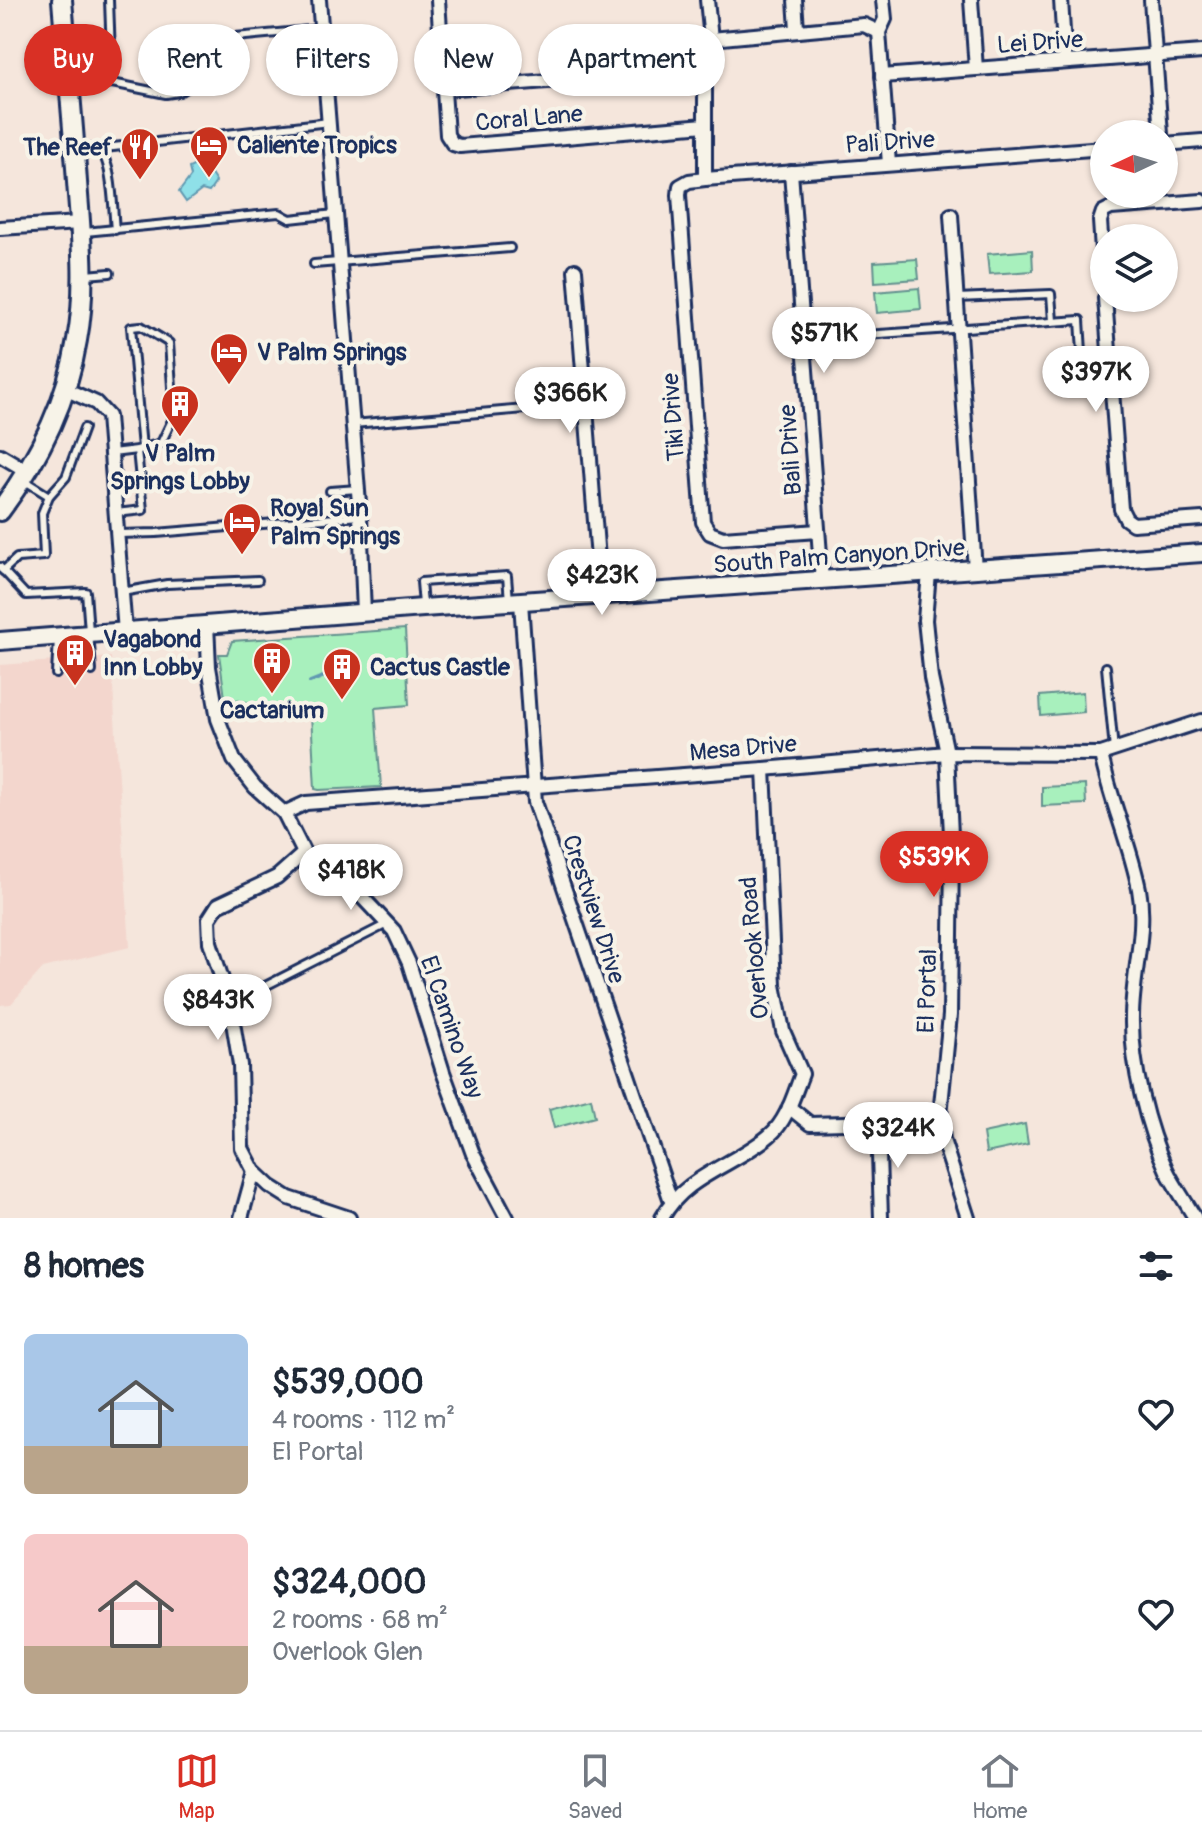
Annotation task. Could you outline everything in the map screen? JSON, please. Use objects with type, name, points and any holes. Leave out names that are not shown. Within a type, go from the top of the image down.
[{"type":"main road","points":[[62,0],[64,24]]},
{"type":"main road","points":[[0,511],[25,475],[54,419],[77,342],[83,275],[70,96]]},
{"type":"street","points":[[319,0],[321,24]]},
{"type":"street","points":[[438,0],[440,24]]},
{"type":"street","points":[[707,0],[709,24]]},
{"type":"street","points":[[795,0],[797,29]]},
{"type":"street","points":[[883,0],[885,19],[879,32],[889,164]]},
{"type":"street","points":[[971,0],[976,69]]},
{"type":"street","points":[[1061,0],[1065,62]]},
{"type":"street","points":[[1151,0],[1160,120]]},
{"type":"street","points":[[725,37],[864,25],[879,32]]},
{"type":"street","name":"Lei Drive","points":[[882,76],[1202,52]]},
{"type":"street","points":[[327,96],[360,516],[364,613]]},
{"type":"street","name":"Coral Lane","points":[[444,96],[447,135],[453,144],[460,146],[705,125]]},
{"type":"street","points":[[705,96],[705,179]]},
{"type":"street","points":[[1178,143],[1202,141]]},
{"type":"street","name":"Pali Drive","points":[[680,186],[705,179],[1090,149]]},
{"type":"street","name":"Bali Drive","points":[[791,172],[822,581]]},
{"type":"street","name":"Tiki Drive","points":[[680,186],[703,522],[710,533],[723,538],[818,531]]},
{"type":"street","points":[[1100,224],[1103,212],[1111,208],[1202,201]]},
{"type":"street","points":[[951,215],[975,570]]},
{"type":"street","points":[[0,228],[81,227]]},
{"type":"street","points":[[575,270],[601,597]]},
{"type":"street","points":[[1106,312],[1121,509],[1133,524],[1202,519]]},
{"type":"street","points":[[65,389],[96,403],[108,416],[125,632]]},
{"type":"street","points":[[0,455],[25,475]]},
{"type":"street","name":"South Palm Canyon Drive","points":[[0,641],[1202,553]]},
{"type":"street","name":"El Portal","points":[[929,573],[925,620],[929,663],[947,753],[952,855],[950,1015],[940,1115],[943,1140],[968,1218]]},
{"type":"street","name":"Crestview Drive","points":[[515,603],[535,802],[671,1201]]},
{"type":"street","name":"El Camino Way","points":[[207,624],[209,667],[218,719],[234,760],[255,787],[284,813],[304,853],[362,897],[394,931],[409,963],[473,1154],[507,1218]]},
{"type":"street","name":"Mesa Drive","points":[[284,813],[306,803],[947,753],[1108,752],[1202,721]]},
{"type":"street","points":[[1108,752],[1108,788],[1139,890],[1141,915],[1132,1015],[1133,1051],[1157,1146],[1195,1218]]},
{"type":"street","name":"Overlook Road","points":[[671,1201],[713,1170],[772,1134],[789,1107],[802,1074],[783,1031],[774,985],[764,769]]},
{"type":"street","points":[[304,853],[277,877],[218,905],[209,919],[210,942],[230,1004],[240,1065],[242,1148],[254,1171],[270,1186],[289,1198],[349,1218]]},
{"type":"street","points":[[789,1107],[810,1124],[878,1122],[940,1115]]},
{"type":"street","points":[[878,1122],[881,1218]]},
{"type":"street","points":[[241,1218],[254,1171]]},
{"type":"street","points":[[662,1218],[671,1201]]},
{"type":"lane","points":[[109,0],[110,24]]},
{"type":"lane","points":[[122,85],[166,94],[179,92],[189,86],[230,40],[266,34]]},
{"type":"lane","points":[[75,150],[329,122]]},
{"type":"lane","points":[[96,149],[104,154],[108,165],[115,230]]},
{"type":"lane","points":[[81,227],[115,230],[279,213],[290,219],[337,213]]},
{"type":"lane","points":[[314,264],[510,248]]},
{"type":"lane","points":[[83,275],[110,273]]},
{"type":"lane","points":[[957,298],[1051,294],[1053,321]]},
{"type":"lane","points":[[836,337],[1080,320],[1083,368]]},
{"type":"lane","points":[[112,453],[140,449],[161,443],[174,416],[169,343],[141,326],[131,327],[140,449],[143,510],[116,513]]},
{"type":"lane","points":[[353,424],[525,409]]},
{"type":"lane","points":[[84,428],[66,477],[49,496],[42,513],[44,556],[17,558],[2,569],[26,595],[86,592],[92,671]]},
{"type":"lane","points":[[25,475],[49,496]]},
{"type":"lane","points":[[330,491],[358,489]]},
{"type":"lane","points":[[118,534],[360,516]]},
{"type":"lane","points":[[149,533],[149,543]]},
{"type":"lane","points":[[423,608],[421,582],[507,576],[515,603]]},
{"type":"lane","points":[[152,578],[152,587]]},
{"type":"lane","points":[[122,592],[258,580]]},
{"type":"lane","points":[[56,674],[58,637]]},
{"type":"lane","points":[[1106,667],[1108,752]]},
{"type":"lane","points":[[230,1004],[387,924]]},
{"type":"shaded area","points":[[111,657],[130,947],[43,968],[11,1004],[0,1005],[0,665]]},
{"type":"green space","points":[[1032,250],[1033,271],[989,274],[987,254]]},
{"type":"green space","points":[[917,259],[919,279],[875,282],[874,262]]},
{"type":"green space","points":[[919,288],[921,309],[877,313],[875,292]]},
{"type":"green space","points":[[405,629],[409,705],[375,708],[381,787],[315,789],[311,714],[225,698],[219,654],[227,654],[232,641]]},
{"type":"green space","points":[[1083,692],[1084,712],[1041,716],[1040,696]]},
{"type":"green space","points":[[1085,785],[1086,804],[1042,806],[1042,787]]},
{"type":"green space","points":[[591,1098],[595,1117],[554,1128],[549,1109]]},
{"type":"green space","points":[[1025,1124],[1028,1144],[986,1153],[983,1133]]},
{"type":"water","points":[[199,163],[205,165],[216,182],[209,192],[202,190],[186,202],[179,192],[191,176],[189,168]]},
{"type":"waterway","points":[[310,682],[325,676]]},
{"type":"place","name":"Caliente Tropics","points":[[209,179]]},
{"type":"place","name":"The Reef","points":[[140,181]]},
{"type":"place","name":"V Palm Springs","points":[[229,386]]},
{"type":"place","name":"V Palm Springs Lobby","points":[[180,438]]},
{"type":"place","name":"Royal Sun Palm Springs","points":[[242,556]]},
{"type":"place","name":"Vagabond Inn Lobby","points":[[75,687]]},
{"type":"place","name":"Cactarium","points":[[272,695]]},
{"type":"place","name":"Cactus Castle","points":[[342,701]]}]
